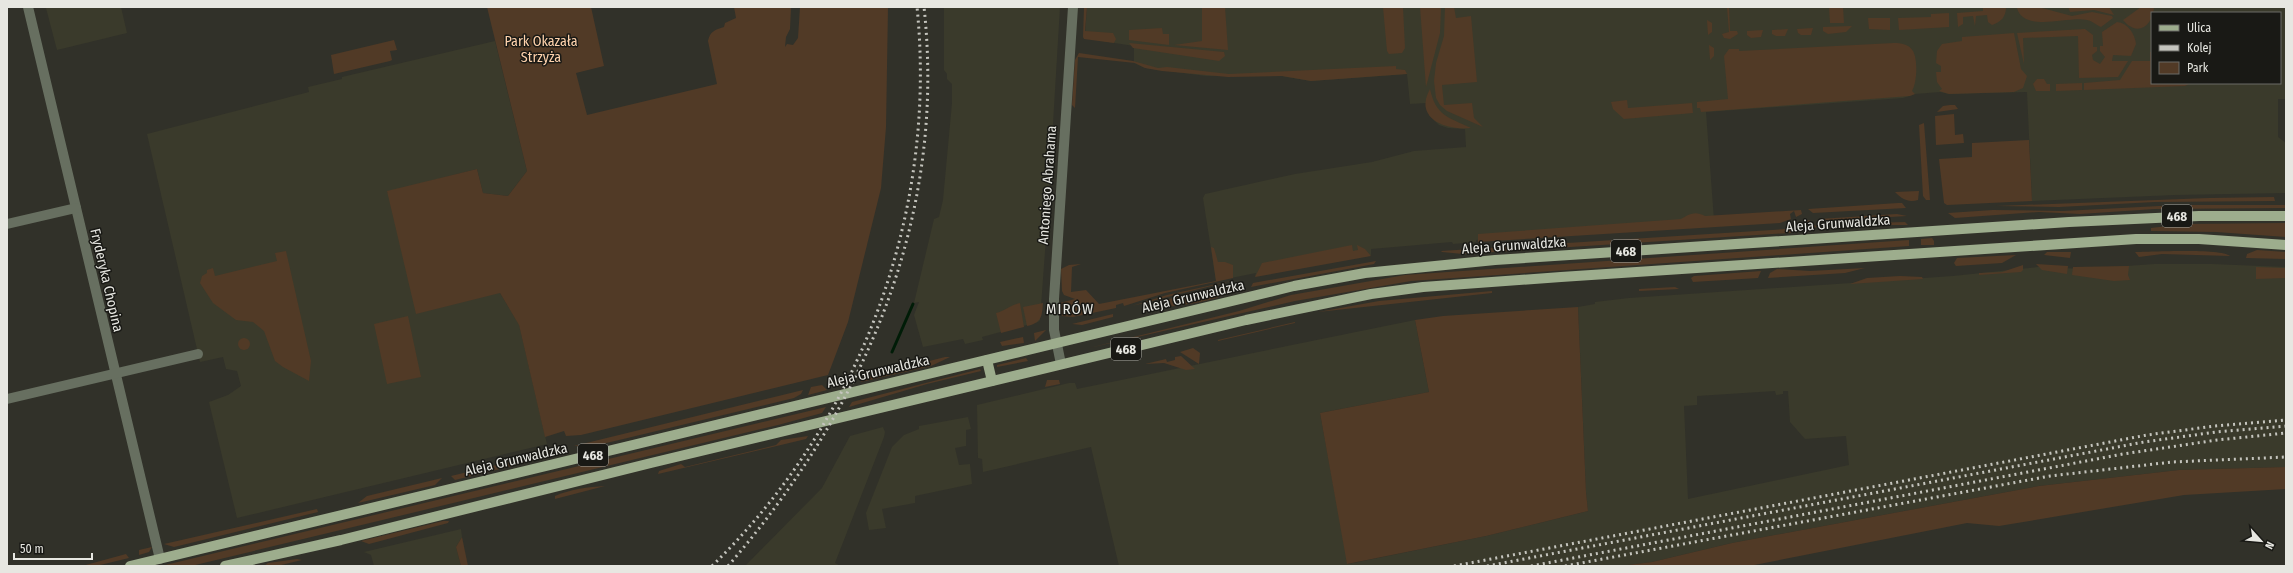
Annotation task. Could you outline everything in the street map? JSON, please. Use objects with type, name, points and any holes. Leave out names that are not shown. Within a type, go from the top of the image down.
[{"type":"main road","name":"Aleja Grunwaldzka","points":[[130,566],[1294,286],[1407,267],[2133,218],[2286,216]]},
{"type":"main road","name":"468","points":[[226,566],[341,540],[651,463],[1308,305],[1371,294],[1424,287],[2136,239],[2199,239],[2286,244]]},
{"type":"main road","points":[[987,360],[992,381]]},
{"type":"street","name":"Fryderyka Chopina","points":[[28,7],[160,559]]},
{"type":"street","name":"Antoniego Abrahama","points":[[1061,364],[1054,326],[1056,267],[1073,7]]},
{"type":"street","points":[[7,224],[76,208]]},
{"type":"street","points":[[7,400],[198,354]]},
{"type":"shaded area","points":[[121,7],[127,33],[57,50],[46,8]]},
{"type":"shaded area","points":[[944,7],[1060,7],[1047,224],[1040,320],[1038,322],[982,337],[983,340],[965,344],[963,339],[923,347],[914,315],[919,302],[914,303],[934,219],[939,217],[943,200],[952,103],[952,84],[947,79],[947,74],[944,70]]},
{"type":"shaded area","points":[[1087,7],[2286,7],[2286,99],[2278,99],[2278,137],[2286,143],[2286,193],[2175,195],[2032,201],[2027,92],[1949,94],[1940,92],[1915,94],[1903,98],[1706,112],[1714,220],[1476,240],[1476,242],[1453,244],[1452,242],[1371,249],[1371,255],[1255,276],[1256,273],[1216,281],[1203,198],[1205,194],[1295,174],[1372,162],[1414,151],[1466,147],[1465,129],[1448,128],[1439,125],[1429,115],[1426,103],[1410,104],[1407,74],[1311,81],[1282,76],[1206,76],[1145,68],[1134,63],[1134,46],[1089,39],[1085,34]]},
{"type":"shaded area","points":[[495,41],[527,171],[508,196],[483,193],[477,169],[387,192],[500,293],[519,324],[547,444],[237,518],[209,402],[228,395],[241,386],[237,371],[226,369],[223,357],[200,362],[147,134],[309,92],[308,87],[342,79],[342,77]]},
{"type":"shaded area","points":[[2154,264],[2212,264],[2286,267],[2286,467],[2179,470],[2039,486],[1732,543],[1652,562],[1620,566],[1119,566],[1091,447],[983,472],[982,459],[978,458],[977,405],[1069,383],[1075,383],[1077,389],[1415,320],[1429,392],[1320,413],[1348,564],[1486,536],[1588,511],[1578,307],[1595,304],[1595,302],[1629,298],[1953,276],[2038,267],[2084,269]],"holes":[[[1775,391],[1776,395],[1783,394],[1783,391],[1788,391],[1790,422],[1805,439],[1846,436],[1849,465],[1688,499],[1684,406],[1697,405],[1697,396]]]},
{"type":"shaded area","points":[[968,417],[971,429],[966,430],[966,446],[955,448],[959,465],[970,464],[972,484],[915,496],[915,503],[882,509],[886,528],[869,530],[866,513],[892,447],[904,435],[919,429],[919,426]]},
{"type":"shaded area","points":[[883,427],[885,432],[884,437],[835,563],[841,566],[745,566],[822,488],[850,436]]},
{"type":"shaded area","points":[[461,529],[462,537],[456,547],[461,566],[374,566],[371,555],[364,552]]},
{"type":"green space","name":"Park Okazała Strzyża","points":[[487,7],[591,7],[604,66],[576,73],[587,115],[717,84],[708,41],[713,31],[724,27],[725,23],[736,18],[734,7],[791,7],[790,29],[786,37],[785,47],[787,44],[793,45],[798,38],[800,7],[888,7],[886,127],[881,188],[848,322],[828,375],[581,435],[566,436],[564,431],[545,437],[519,325],[500,293],[416,314],[387,191],[477,169],[483,193],[508,196],[527,171]]},
{"type":"green space","points":[[1084,7],[1087,7],[1085,31],[1113,33],[1116,39],[1114,43],[1084,39]]},
{"type":"green space","points":[[1202,7],[1225,7],[1228,50],[1174,45],[1202,41]]},
{"type":"green space","points":[[1383,7],[1403,7],[1405,48],[1402,53],[1389,54],[1387,51]]},
{"type":"green space","points":[[1420,7],[1441,8],[1440,33],[1426,87]]},
{"type":"green space","points":[[1445,7],[1454,7],[1456,18],[1471,16],[1477,82],[1442,85],[1444,105],[1472,103],[1474,118],[1483,127],[1447,111],[1440,105],[1436,98],[1434,81],[1436,63],[1444,36]]},
{"type":"green space","points":[[1727,7],[1729,7],[1730,31],[1737,31],[1738,34],[1730,39],[1724,38],[1722,34],[1729,32]]},
{"type":"green space","points":[[1829,7],[1843,7],[1844,23],[1830,23]]},
{"type":"green space","points":[[1983,7],[2006,7],[2005,14],[2000,21],[1992,25],[1988,22],[1987,15],[1976,16],[1975,26],[1973,16],[1963,17],[1963,24],[1958,27],[1957,13],[1983,11]]},
{"type":"green space","points":[[2068,7],[2109,7],[2114,15],[2094,10],[2070,12]]},
{"type":"green space","points":[[2141,7],[2154,7],[2153,12],[2151,12],[2151,19],[2144,27],[2139,29],[2134,28],[2123,20]]},
{"type":"green space","points":[[2017,8],[2042,8],[2072,16],[2092,12],[2112,16],[2113,18],[2101,27],[2091,21],[2079,19],[2037,22],[2028,20],[2021,16]]},
{"type":"green space","points":[[1949,13],[1949,27],[1899,30],[1898,18],[1931,17],[1931,14]]},
{"type":"green space","points":[[1868,18],[1890,18],[1890,30],[1869,29]]},
{"type":"green space","points":[[1707,20],[1712,23],[1712,32],[1708,35]]},
{"type":"green space","points":[[2117,22],[2128,27],[2134,36],[2136,44],[2131,56],[2113,55],[2112,61],[2128,61],[2118,77],[2079,78],[2078,36],[2023,38],[2024,64],[2017,33],[2085,29],[2093,35],[2093,47],[2097,47],[2097,51],[2092,55],[2093,60],[2100,64],[2105,57],[2100,51],[2100,46],[2103,46],[2102,32]]},
{"type":"green space","points":[[1852,26],[1846,32],[1828,34],[1823,31],[1823,27]]},
{"type":"green space","points":[[1162,28],[1163,34],[1169,34],[1169,45],[1129,40],[1129,30]]},
{"type":"green space","points":[[1813,28],[1811,35],[1801,35],[1798,33],[1797,29]]},
{"type":"green space","points":[[1788,29],[1785,36],[1776,36],[1772,34],[1772,30]]},
{"type":"green space","points":[[1763,30],[1761,37],[1751,38],[1747,35],[1747,31]]},
{"type":"green space","points":[[2014,33],[2021,69],[2027,76],[2023,88],[2014,92],[1949,94],[1939,91],[1942,89],[1937,82],[1936,72],[1941,72],[1941,66],[1936,63],[1937,51],[1942,44],[1962,41],[1962,37]]},
{"type":"green space","points":[[394,40],[397,50],[390,51],[392,60],[334,74],[331,55]]},
{"type":"green space","points":[[1129,43],[1224,52],[1225,56],[1219,61],[1133,48]]},
{"type":"green space","points":[[1894,43],[1907,45],[1915,55],[1916,77],[1912,91],[1915,94],[1910,96],[1701,112],[1700,108],[1697,108],[1697,102],[1728,99],[1724,56],[1729,49],[1739,49],[1739,51]]},
{"type":"green space","points":[[1709,45],[1714,48],[1714,56],[1710,60]]},
{"type":"green space","points":[[2151,52],[2151,84],[2189,84],[2185,86],[2084,90],[2084,83],[2120,80],[2132,61],[2150,61]]},
{"type":"green space","points":[[1079,53],[1133,61],[1158,68],[1167,67],[1229,74],[1396,66],[1396,69],[1405,70],[1407,74],[1311,81],[1282,76],[1228,77],[1162,71],[1145,68],[1135,63],[1078,57],[1075,108],[1072,105],[1075,60]]},
{"type":"green space","points":[[2037,79],[2044,79],[2047,84],[2050,84],[2050,91],[2036,91],[2033,84]]},
{"type":"green space","points":[[2082,83],[2082,90],[2056,91],[2056,84]]},
{"type":"green space","points":[[1430,89],[1436,105],[1444,114],[1471,128],[1452,127],[1435,121],[1429,115],[1426,108],[1426,99]]},
{"type":"green space","points":[[1627,100],[1628,108],[1692,103],[1693,113],[1624,119],[1613,109],[1611,102]]},
{"type":"green space","points":[[1955,105],[1958,109],[1937,112],[1943,106]]},
{"type":"green space","points":[[1954,114],[1955,135],[1963,134],[1964,143],[1936,145],[1935,116]]},
{"type":"green space","points":[[1924,123],[1930,200],[1926,200],[1923,196],[1919,125]]},
{"type":"green space","points":[[2029,140],[2032,201],[1947,205],[1944,203],[1939,159],[1972,157],[1972,143]]},
{"type":"green space","points":[[1919,191],[1918,200],[1911,201],[1908,201],[1895,192]]},
{"type":"green space","points":[[2274,197],[2275,201],[2155,202],[2059,207],[1996,206],[2209,198]]},
{"type":"green space","points":[[1902,203],[1906,208],[1813,213],[1808,209]]},
{"type":"green space","points":[[2179,205],[2286,205],[2286,208],[2155,209],[2080,214],[2039,212],[1955,218],[1948,213],[1993,210],[2063,211]]},
{"type":"green space","points":[[1801,210],[1802,214],[1796,217],[1794,211],[1790,214],[1791,219],[1780,223],[1478,242],[1478,234],[1681,219],[1693,213],[1705,216]]},
{"type":"green space","points":[[1897,214],[1907,216],[1822,221],[1819,219]]},
{"type":"green space","points":[[1809,220],[1817,227],[1789,233],[1463,254],[1441,251],[1786,229],[1798,226]]},
{"type":"green space","points":[[1905,222],[1908,225],[1871,225],[1872,223]]},
{"type":"green space","points":[[2286,223],[2286,237],[2216,232],[2151,231],[2151,228],[2184,224]]},
{"type":"green space","points":[[1932,238],[1934,245],[1921,245],[1921,239]]},
{"type":"green space","points":[[1909,240],[1909,246],[1411,281],[1295,301],[1089,348],[1239,311],[1291,295],[1405,275]]},
{"type":"green space","points":[[1352,245],[1353,251],[1358,250],[1357,245],[1365,249],[1371,256],[1255,277],[1262,263]]},
{"type":"green space","points":[[1211,247],[1214,248],[1218,262],[1225,262],[1233,265],[1233,278],[1165,293],[1124,306],[1123,303],[1116,305],[1116,308],[1073,317],[1062,316],[1060,303],[1075,299],[1064,295],[1062,291],[1061,269],[1069,265],[1081,264],[1072,267],[1071,292],[1086,290],[1099,304],[1216,281]]},
{"type":"green space","points":[[2257,250],[2286,252],[2286,259],[2246,258],[2247,254]]},
{"type":"green space","points":[[286,251],[311,361],[309,381],[275,361],[264,331],[253,322],[236,320],[213,303],[200,283],[202,276],[207,273],[207,270],[213,268],[215,276],[277,261],[275,253]]},
{"type":"green space","points":[[2200,251],[2230,256],[2162,254],[2139,257],[2135,252]]},
{"type":"green space","points":[[2047,252],[2071,252],[2070,258],[2044,255]]},
{"type":"green space","points":[[2016,255],[2002,263],[1956,266],[1954,263],[1957,258]]},
{"type":"green space","points":[[1376,261],[1374,264],[1251,287],[1253,283]]},
{"type":"green space","points":[[2036,264],[2068,266],[2067,274],[2042,270]]},
{"type":"green space","points":[[2023,265],[2023,270],[2021,272],[1979,275],[1979,273],[2002,272]]},
{"type":"green space","points":[[2129,266],[2128,275],[2130,280],[2114,281],[2072,275],[2073,267]]},
{"type":"green space","points":[[2256,267],[2286,268],[2286,278],[2256,279]]},
{"type":"green space","points":[[1865,268],[1845,273],[1768,278],[1770,273],[1777,269],[1810,271]]},
{"type":"green space","points":[[1761,271],[1758,278],[1693,282],[1691,278],[1694,276]]},
{"type":"green space","points":[[1900,276],[1922,277],[1923,279],[1850,284],[1867,278]]},
{"type":"green space","points":[[1235,280],[1132,306],[1167,295]]},
{"type":"green space","points":[[1236,285],[1230,291],[1208,300],[1144,310],[1144,307],[1176,297]]},
{"type":"green space","points":[[1675,287],[1679,289],[1639,291],[1639,289]]},
{"type":"green space","points":[[1492,291],[1492,293],[1318,312],[1379,301]]},
{"type":"green space","points":[[1020,303],[1024,327],[1001,333],[996,313]]},
{"type":"green space","points":[[1043,303],[1040,319],[1032,325],[1027,326],[1023,307]]},
{"type":"green space","points":[[1578,307],[1588,511],[1486,536],[1347,564],[1320,413],[1429,392],[1415,320],[1443,316]]},
{"type":"green space","points":[[1113,314],[1113,317],[1082,325],[1072,324]]},
{"type":"green space","points":[[408,316],[421,377],[387,384],[374,324]]},
{"type":"green space","points":[[1295,323],[1218,341],[1218,340]]},
{"type":"green space","points":[[1046,330],[1035,341],[1034,333]]},
{"type":"green space","points":[[1023,337],[1024,343],[1002,346],[1000,342]]},
{"type":"green space","points":[[242,338],[246,338],[250,344],[246,350],[242,350],[238,346],[238,342]]},
{"type":"green space","points":[[1193,348],[1200,353],[1199,364],[1180,352]]},
{"type":"green space","points":[[1181,356],[1195,369],[1186,370],[1164,363],[1145,364],[1166,359],[1167,362],[1175,360],[1175,357]]},
{"type":"green space","points":[[950,357],[931,366],[861,382],[863,378]]},
{"type":"green space","points":[[1026,358],[1028,361],[997,367],[997,365]]},
{"type":"green space","points":[[980,369],[981,371],[927,384],[849,407],[852,402]]},
{"type":"green space","points":[[1047,380],[1059,380],[1060,384],[1045,387]]},
{"type":"green space","points":[[822,385],[827,390],[808,395],[811,387]]},
{"type":"green space","points":[[803,390],[801,394],[794,398],[594,446],[574,446]]},
{"type":"green space","points":[[826,407],[822,413],[778,425],[191,566],[161,566]]},
{"type":"green space","points":[[808,436],[806,439],[658,474],[659,471],[681,464],[685,467],[776,445],[781,440]]},
{"type":"green space","points":[[550,452],[545,458],[455,480],[451,476]]},
{"type":"green space","points":[[2286,467],[2286,489],[2184,495],[1999,526],[1967,523],[1749,566],[1620,566],[1652,562],[1732,543],[2039,486],[2179,470]]},
{"type":"green space","points":[[442,478],[435,485],[358,503],[367,496]]},
{"type":"green space","points":[[605,486],[555,499],[555,496],[573,490]]},
{"type":"green space","points":[[317,509],[318,512],[174,547],[164,544]]},
{"type":"green space","points":[[443,521],[449,521],[448,523],[369,544],[361,541]]},
{"type":"green space","points":[[462,537],[468,566],[461,566],[456,547]]},
{"type":"green space","points":[[152,547],[149,552],[139,555],[139,550]]},
{"type":"green space","points":[[126,554],[129,558],[96,566],[82,566]]},
{"type":"green space","points":[[297,559],[302,560],[277,566],[264,566],[268,563]]},
{"type":"waterway","points":[[892,352],[913,304]]},
{"type":"railway","points":[[712,566],[764,509],[809,447],[847,380],[878,310],[900,237],[915,161],[920,85],[917,7]]},
{"type":"railway","points":[[728,566],[776,506],[819,442],[856,376],[886,307],[908,235],[922,161],[928,85],[924,7]]},
{"type":"railway","points":[[1454,566],[2147,435],[2215,426],[2286,420]]},
{"type":"railway","points":[[1487,566],[2144,442],[2216,432],[2286,426]]},
{"type":"railway","points":[[1531,566],[2123,454],[2217,440],[2286,433]]},
{"type":"railway","points":[[1565,566],[2050,476],[2172,462],[2286,457]]},
{"type":"district","name":"MIRÓW","points":[[1070,309]]}]
